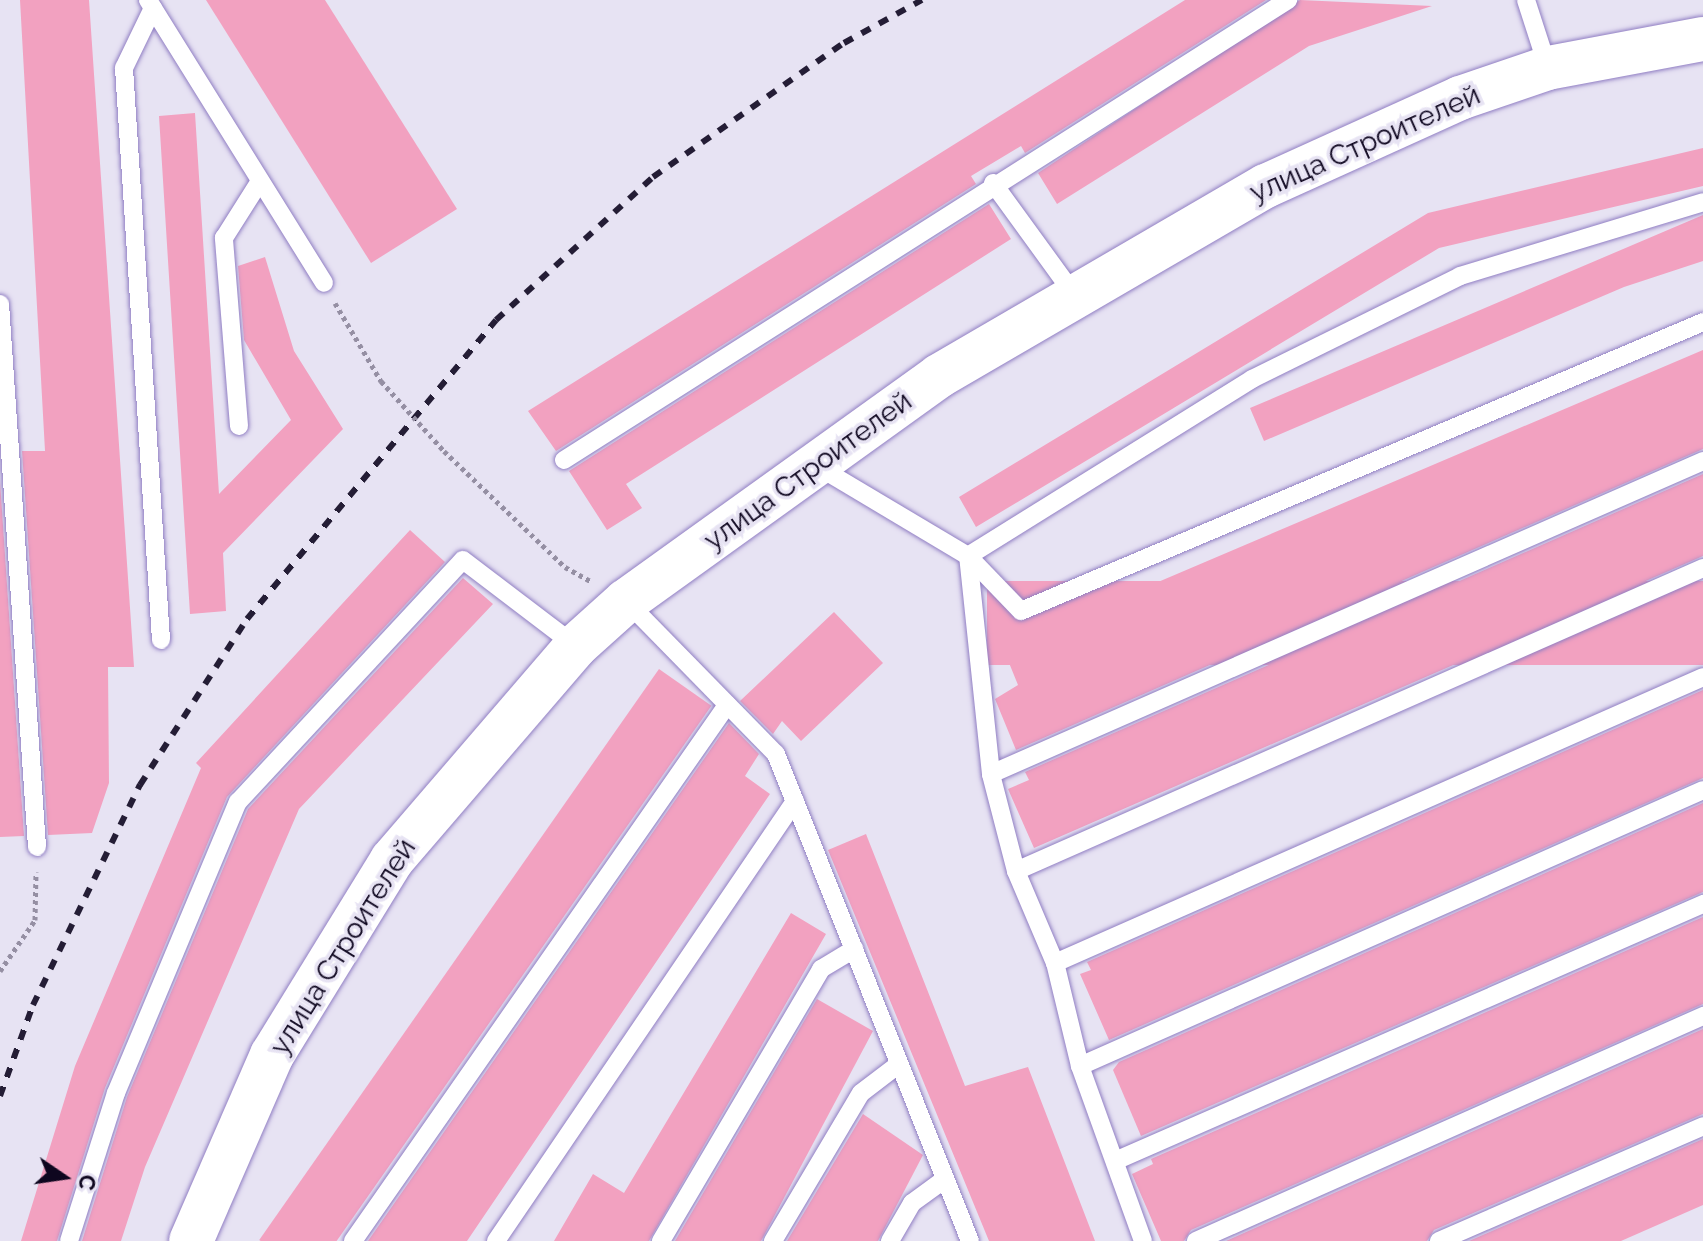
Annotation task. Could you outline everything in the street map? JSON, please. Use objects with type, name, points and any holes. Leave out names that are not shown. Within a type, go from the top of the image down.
[{"type":"main road","name":"улица Строителей","points":[[191,1241],[272,1055],[392,860],[576,646],[626,601],[939,376],[1073,293],[1266,186],[1460,98],[1548,68],[1703,39]]},
{"type":"lane","points":[[564,460],[993,183],[1288,0]]},
{"type":"lane","points":[[1526,0],[1548,68]]},
{"type":"lane","points":[[151,4],[324,283]]},
{"type":"lane","points":[[151,4],[124,68],[161,640]]},
{"type":"lane","points":[[239,426],[224,238],[260,181]]},
{"type":"lane","points":[[993,183],[1073,293]]},
{"type":"lane","points":[[968,556],[1252,379],[1460,276],[1703,202]]},
{"type":"lane","points":[[0,304],[37,847]]},
{"type":"lane","points":[[817,466],[968,556],[1021,611],[1703,322]]},
{"type":"lane","points":[[991,774],[1703,461]]},
{"type":"lane","points":[[968,556],[991,774],[1016,871],[1055,963],[1080,1066],[1143,1241]]},
{"type":"lane","points":[[69,1241],[116,1093],[238,802],[463,560],[576,646]]},
{"type":"lane","points":[[1016,871],[1703,568]]},
{"type":"lane","points":[[626,601],[776,754],[970,1241]]},
{"type":"lane","points":[[1055,963],[1703,677]]},
{"type":"lane","points":[[353,1241],[727,705]]},
{"type":"lane","points":[[1080,1066],[1703,790]]},
{"type":"lane","points":[[496,1241],[795,801]]},
{"type":"lane","points":[[1115,1161],[1703,904]]},
{"type":"lane","points":[[661,1241],[821,969],[854,949]]},
{"type":"lane","points":[[1196,1241],[1703,1016]]},
{"type":"lane","points":[[773,1241],[861,1093],[899,1064]]},
{"type":"lane","points":[[1439,1241],[1703,1126]]},
{"type":"lane","points":[[890,1241],[912,1203],[945,1179]]},
{"type":"path","points":[[324,283],[381,381],[444,451],[565,567],[626,601]]},
{"type":"path","points":[[0,971],[35,920],[37,847]]},
{"type":"building","points":[[20,0],[89,0],[134,667],[108,667],[109,783],[92,833],[48,835],[22,451],[45,451]]},
{"type":"building","points":[[206,0],[325,0],[457,209],[371,263]]},
{"type":"building","points":[[1185,0],[1266,0],[1025,153],[1021,146],[971,176],[976,184],[556,451],[528,411]]},
{"type":"building","points":[[1300,0],[1432,6],[1309,46],[1057,204],[1038,173]]},
{"type":"building","points":[[195,113],[219,494],[291,420],[244,340],[238,266],[265,257],[294,351],[343,429],[223,553],[226,611],[190,614],[159,116]]},
{"type":"building","points":[[1703,148],[1703,186],[1439,248],[976,527],[959,497],[1428,213]]},
{"type":"building","points":[[989,204],[1011,239],[626,484],[642,508],[607,530],[569,471]]},
{"type":"building","points":[[1703,215],[1703,261],[1624,287],[1264,441],[1250,408]]},
{"type":"building","points":[[1703,350],[1703,449],[1016,750],[995,699],[1018,685],[1003,648]]},
{"type":"building","points":[[1703,474],[1703,556],[1034,848],[1008,789],[1029,780],[1025,772]]},
{"type":"building","points":[[0,481],[24,836],[0,837]]},
{"type":"building","points":[[410,530],[445,562],[227,797],[105,1088],[57,1241],[21,1241],[75,1066],[201,768],[196,763]]},
{"type":"building","points":[[463,578],[493,604],[299,809],[145,1167],[121,1241],[82,1241],[127,1097],[248,809]]},
{"type":"building","points":[[987,581],[1703,581],[1703,665],[987,665]]},
{"type":"building","points":[[834,612],[883,663],[801,741],[782,721],[773,734],[740,701]]},
{"type":"building","points":[[659,669],[711,706],[337,1241],[259,1240]]},
{"type":"building","points":[[1703,690],[1703,778],[1109,1040],[1080,974],[1091,970],[1087,962]]},
{"type":"building","points":[[729,723],[759,754],[745,776],[770,794],[467,1241],[368,1241]]},
{"type":"building","points":[[1703,803],[1703,892],[1141,1136],[1113,1070],[1119,1062]]},
{"type":"building","points":[[866,834],[965,1086],[1028,1067],[1095,1241],[989,1241],[828,850]]},
{"type":"building","points":[[791,913],[826,934],[649,1241],[554,1241],[593,1174],[624,1193]]},
{"type":"building","points":[[1703,917],[1703,1004],[1191,1230],[1184,1241],[1161,1241],[1132,1174],[1153,1164],[1151,1159]]},
{"type":"building","points":[[817,999],[873,1031],[761,1241],[675,1241]]},
{"type":"building","points":[[1703,1029],[1703,1114],[1434,1230],[1427,1241],[1226,1241]]},
{"type":"building","points":[[863,1114],[923,1155],[878,1241],[787,1241]]},
{"type":"building","points":[[1703,1139],[1703,1205],[1621,1241],[1469,1241]]},
{"type":"railway","points":[[0,1096],[33,1005],[140,785],[247,619],[496,320],[653,177],[844,43],[922,0]]}]
